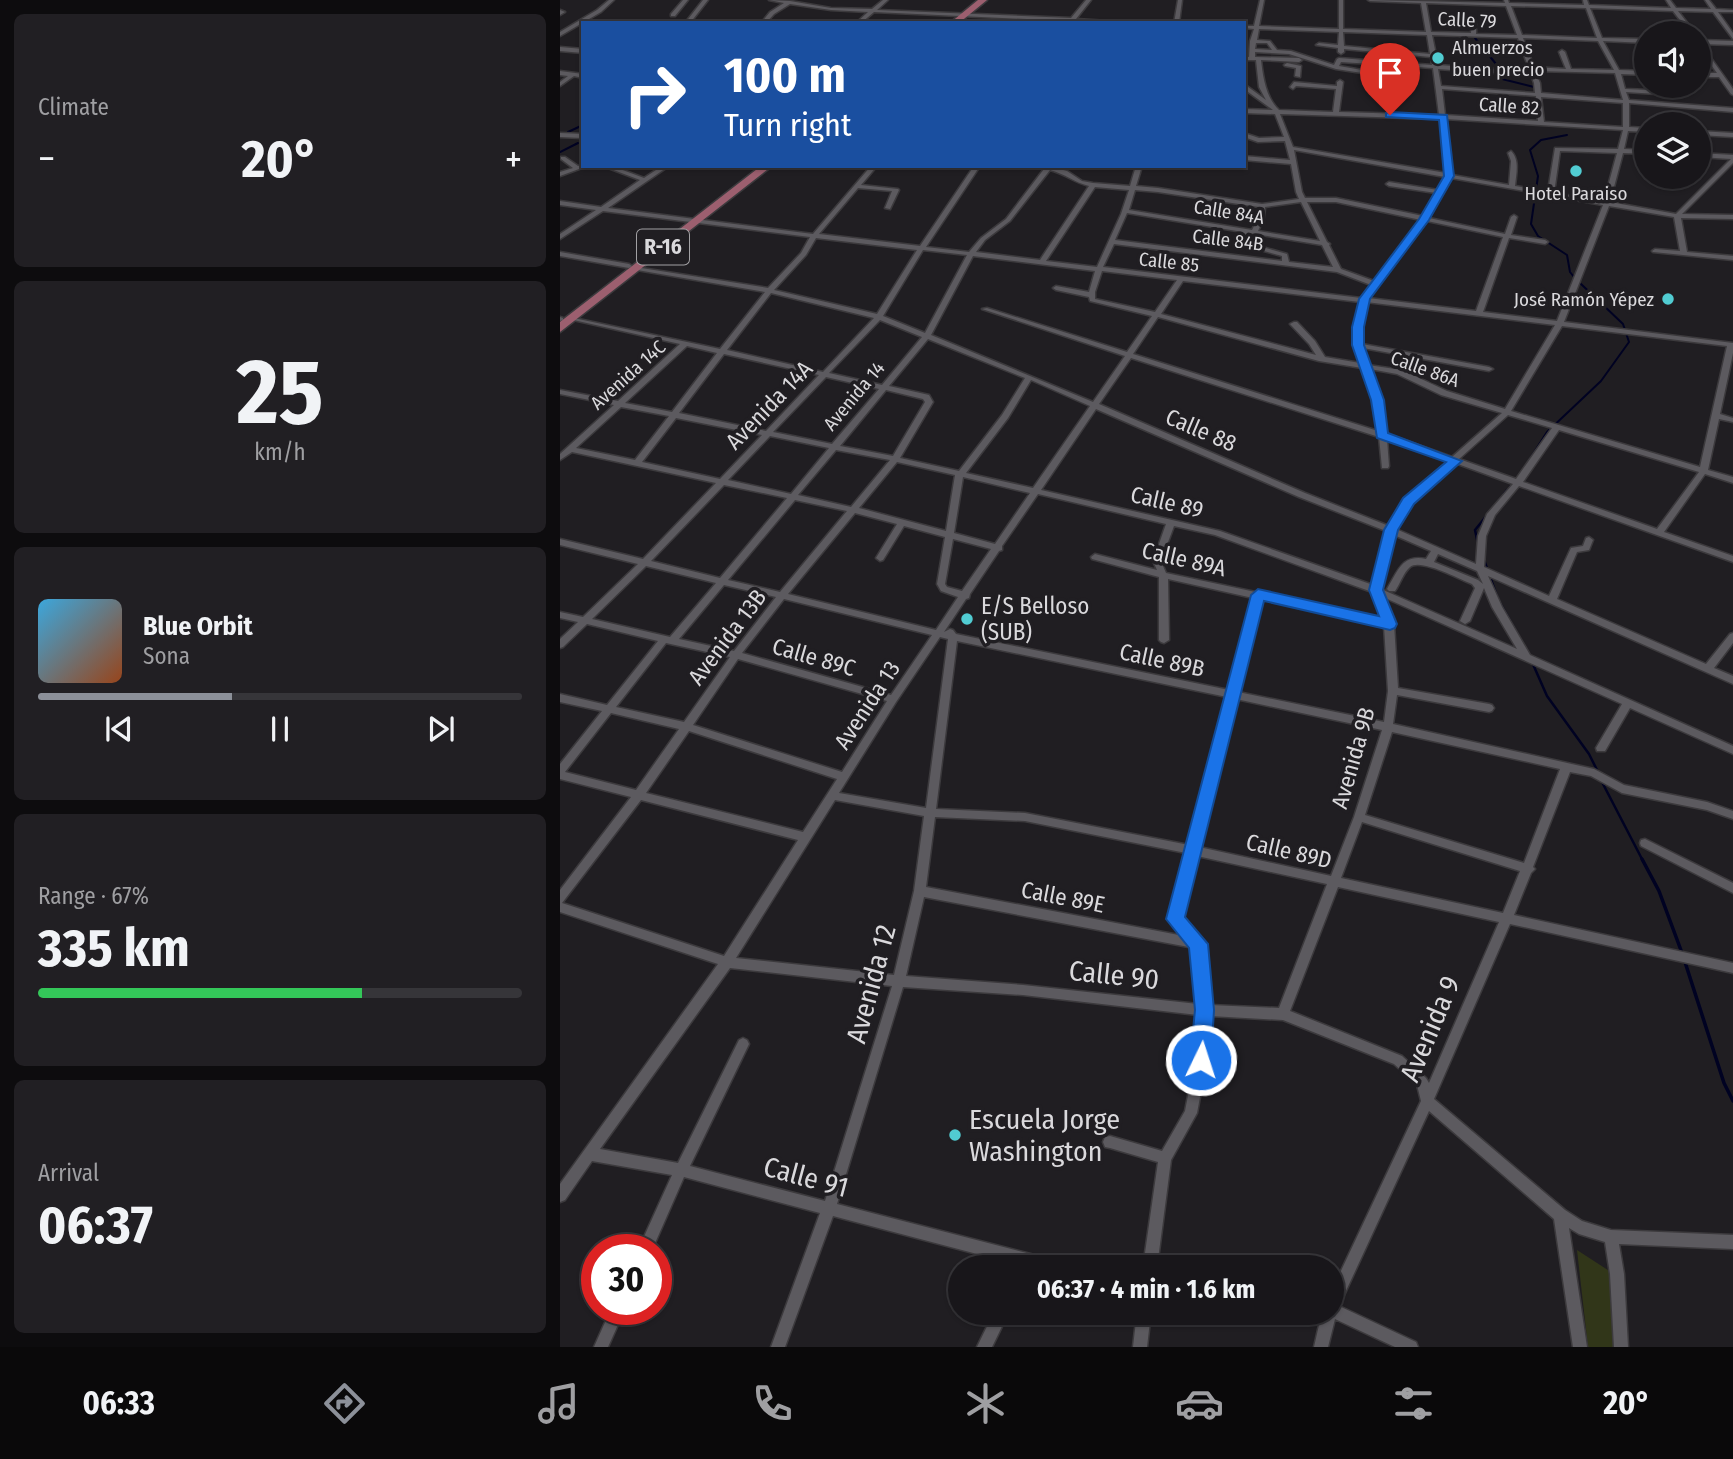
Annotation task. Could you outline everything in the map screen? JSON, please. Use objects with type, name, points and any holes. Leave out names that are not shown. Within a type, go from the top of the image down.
[{"type":"main road","points":[[957,18],[977,0]]},
{"type":"main road","points":[[957,18],[983,0]]},
{"type":"main road","name":"R-16","points":[[562,321],[755,168]]},
{"type":"main road","name":"R-16","points":[[691,221],[763,168]]},
{"type":"street","points":[[560,34],[612,0]]},
{"type":"street","points":[[673,15],[686,0]]},
{"type":"street","points":[[689,21],[706,0]]},
{"type":"street","points":[[771,0],[787,4],[957,18],[1072,21],[1089,0]]},
{"type":"street","points":[[765,21],[772,13],[793,0]]},
{"type":"street","points":[[860,21],[886,0]]},
{"type":"street","points":[[1176,21],[1180,0]]},
{"type":"street","points":[[1262,0],[1252,50],[1262,86],[1276,110],[1291,148],[1299,192],[1338,270],[1375,284]]},
{"type":"street","points":[[1336,67],[1343,30],[1341,0]]},
{"type":"street","points":[[1370,0],[1506,2],[1733,11]]},
{"type":"street","points":[[1376,590],[1391,530],[1408,501],[1506,413],[1560,323],[1607,203],[1626,129],[1626,101],[1618,73],[1600,40],[1585,0]]},
{"type":"street","points":[[1668,0],[1684,21]]},
{"type":"street","points":[[1707,0],[1733,37]]},
{"type":"street","points":[[1385,467],[1377,400],[1358,345],[1358,327],[1364,299],[1424,220],[1449,176],[1439,87],[1423,1]]},
{"type":"street","points":[[1506,2],[1533,69],[1541,123]]},
{"type":"street","points":[[1473,36],[1474,20]]},
{"type":"street","points":[[560,26],[581,27]]},
{"type":"street","name":"Calle 79","points":[[1246,27],[1634,41]]},
{"type":"street","points":[[1254,41],[1268,42],[1275,50]]},
{"type":"street","points":[[1711,43],[1733,43]]},
{"type":"street","points":[[1319,45],[1433,56]]},
{"type":"street","points":[[560,49],[581,51]]},
{"type":"street","points":[[1252,50],[1289,51],[1336,67],[1382,75],[1396,82]]},
{"type":"street","points":[[1562,52],[1569,70]]},
{"type":"street","points":[[1246,58],[1298,66],[1298,76]]},
{"type":"street","points":[[1256,60],[1299,60]]},
{"type":"street","points":[[1339,60],[1494,71]]},
{"type":"street","points":[[1711,61],[1733,93]]},
{"type":"street","points":[[1533,69],[1634,73]]},
{"type":"street","points":[[560,73],[581,76]]},
{"type":"street","points":[[560,84],[573,75]]},
{"type":"street","points":[[1711,75],[1720,75]]},
{"type":"street","points":[[1293,87],[1296,84],[1339,85],[1336,112]]},
{"type":"street","points":[[1246,87],[1271,104]]},
{"type":"street","points":[[1439,87],[1733,110]]},
{"type":"street","points":[[1623,90],[1634,91]]},
{"type":"street","name":"Calle 82","points":[[1246,111],[1443,117],[1634,129]]},
{"type":"street","points":[[1711,134],[1733,135]]},
{"type":"street","points":[[560,135],[581,136]]},
{"type":"street","points":[[1246,136],[1258,140],[1287,139]]},
{"type":"street","points":[[1291,148],[1677,216],[1733,217]]},
{"type":"street","points":[[1551,193],[1557,149],[1634,152]]},
{"type":"street","points":[[1511,153],[1514,161],[1512,187]]},
{"type":"street","points":[[1711,156],[1733,159]]},
{"type":"street","points":[[563,158],[581,167]]},
{"type":"street","points":[[1246,158],[1292,162]]},
{"type":"street","points":[[1677,216],[1733,159]]},
{"type":"street","points":[[560,174],[581,167]]},
{"type":"street","points":[[612,168],[645,180]]},
{"type":"street","points":[[560,237],[663,168]]},
{"type":"street","points":[[637,463],[722,351],[872,168]]},
{"type":"street","name":"Avenida 14A","points":[[560,645],[644,564],[878,317],[920,249],[976,168]]},
{"type":"street","name":"Avenida 14","points":[[560,773],[608,710],[722,582],[884,389],[927,335],[982,239],[1008,220],[1049,168]]},
{"type":"street","points":[[1052,168],[1093,185],[1132,187],[1262,206],[1305,200],[1360,204],[1424,220],[1545,242]]},
{"type":"street","points":[[1091,295],[1125,211],[1138,168]]},
{"type":"street","points":[[1389,184],[1440,192]]},
{"type":"street","points":[[1041,263],[1093,185]]},
{"type":"street","points":[[857,186],[897,190],[888,208]]},
{"type":"street","name":"Calle 85","points":[[560,203],[1100,271],[1364,299],[1732,345]]},
{"type":"street","points":[[1262,206],[1261,218],[1241,243],[1285,255],[1286,263]]},
{"type":"street","name":"Calle 84A","points":[[1125,211],[1327,244]]},
{"type":"street","points":[[1677,216],[1684,254]]},
{"type":"street","points":[[1479,313],[1514,217]]},
{"type":"street","name":"Calle 84B","points":[[1113,242],[1338,270]]},
{"type":"street","points":[[1655,251],[1733,258]]},
{"type":"street","name":"Calle 88","points":[[560,254],[771,291],[878,317],[1029,377],[1302,495],[1436,549],[1733,680]]},
{"type":"street","name":"Avenida 13","points":[[589,1154],[727,962],[894,699],[1181,279]]},
{"type":"street","name":"Calle 86A","points":[[1056,288],[1091,295],[1093,300],[1158,314],[1322,359],[1399,372],[1434,390],[1733,480]]},
{"type":"street","points":[[985,309],[1382,435],[1733,559]]},
{"type":"street","points":[[562,321],[686,343],[884,389]]},
{"type":"street","points":[[1294,324],[1312,343],[1322,359]]},
{"type":"street","name":"Avenida 14C","points":[[560,458],[686,343]]},
{"type":"street","points":[[1358,345],[1489,369]]},
{"type":"street","points":[[1658,533],[1703,472],[1732,345]]},
{"type":"street","points":[[965,596],[944,589],[941,584],[959,476],[1005,416],[1029,377]]},
{"type":"street","name":"Avenida 13B","points":[[560,899],[638,796],[736,655],[895,459],[929,402],[926,397],[884,389]]},
{"type":"street","name":"Calle 89","points":[[560,392],[833,449],[895,459],[959,476],[1038,491],[1217,533],[1376,590],[1733,750]]},
{"type":"street","points":[[1717,416],[1733,420]]},
{"type":"street","points":[[1525,656],[1497,607],[1480,568],[1482,536],[1486,524],[1557,427]]},
{"type":"street","points":[[570,449],[855,510],[999,548]]},
{"type":"street","points":[[880,558],[902,522]]},
{"type":"street","points":[[1164,639],[1163,576],[1157,561],[1171,522]]},
{"type":"street","points":[[1552,600],[1574,550],[1586,548],[1589,540]]},
{"type":"street","name":"Calle 89B","points":[[560,542],[644,564],[783,594],[953,638],[1388,727],[1594,773],[1609,779],[1622,789],[1707,806],[1733,815]]},
{"type":"street","points":[[1429,564],[1436,549]]},
{"type":"street","name":"Calle 89A","points":[[1095,557],[1163,576],[1390,624]]},
{"type":"street","points":[[1392,589],[1412,559],[1479,585],[1465,621]]},
{"type":"street","name":"Avenida 9B","points":[[1283,1014],[1359,817],[1388,727],[1393,691],[1390,624],[1376,590]]},
{"type":"street","points":[[1152,1255],[1165,1158],[1191,1113],[1201,1060],[1205,1010],[1199,944],[1175,919],[1258,595]]},
{"type":"street","name":"Calle 89C","points":[[560,615],[736,655],[894,699]]},
{"type":"street","name":"Avenida 12","points":[[778,1347],[829,1208],[900,981],[920,891],[932,813],[953,638],[949,621]]},
{"type":"street","points":[[1708,669],[1733,636]]},
{"type":"street","points":[[1393,691],[1489,708]]},
{"type":"street","points":[[560,698],[685,726],[845,777]]},
{"type":"street","points":[[1601,748],[1628,703]]},
{"type":"street","name":"Avenida 9","points":[[1344,1281],[1529,869],[1566,768]]},
{"type":"street","points":[[560,773],[638,796],[805,838]]},
{"type":"street","name":"Calle 89D","points":[[833,796],[932,813],[1025,817],[1192,850],[1733,968]]},
{"type":"street","points":[[1359,817],[1529,869]]},
{"type":"street","points":[[1644,843],[1733,888]]},
{"type":"street","name":"Calle 89E","points":[[920,891],[1199,944]]},
{"type":"street","name":"Calle 90","points":[[560,907],[727,962],[1205,1010],[1283,1014],[1398,1060],[1422,1082],[1427,1101],[1560,1215],[1580,1227],[1611,1237],[1733,1242]]},
{"type":"street","points":[[652,1234],[743,1044]]},
{"type":"street","points":[[1110,1142],[1165,1158]]},
{"type":"street","points":[[560,1195],[589,1154]]},
{"type":"street","name":"Calle 91","points":[[589,1154],[681,1170],[994,1255]]},
{"type":"street","points":[[1560,1215],[1580,1347]]},
{"type":"street","points":[[1611,1237],[1617,1273],[1621,1347]]},
{"type":"street","points":[[1344,1315],[1411,1347]]},
{"type":"street","points":[[601,1347],[611,1325]]},
{"type":"street","points":[[984,1347],[995,1325]]},
{"type":"street","points":[[1140,1347],[1143,1325]]},
{"type":"street","name":"Avenida 9","points":[[1321,1347],[1327,1325]]},
{"type":"green space","points":[[1577,1250],[1614,1274],[1613,1347],[1588,1347]]},
{"type":"waterway","points":[[1475,38],[1496,64]]},
{"type":"waterway","points":[[1496,64],[1528,69]]},
{"type":"waterway","points":[[1496,64],[1502,79],[1534,87]]},
{"type":"waterway","points":[[568,132],[581,126]]},
{"type":"waterway","points":[[1567,135],[1541,140],[1530,150],[1538,176],[1531,224],[1538,236],[1567,255],[1570,272],[1574,277]]},
{"type":"waterway","points":[[560,152],[578,143]]},
{"type":"waterway","points":[[1526,465],[1547,432],[1601,381],[1629,342],[1623,324],[1581,284]]},
{"type":"waterway","points":[[1506,492],[1518,476]]},
{"type":"waterway","points":[[1499,501],[1507,490]]},
{"type":"waterway","points":[[1478,544],[1475,530],[1488,514]]},
{"type":"waterway","points":[[1484,560],[1498,599],[1526,649]]},
{"type":"waterway","points":[[1532,662],[1547,696],[1589,754],[1598,772]]},
{"type":"waterway","points":[[1602,782],[1643,861]]},
{"type":"waterway","points":[[1642,859],[1659,891],[1682,953]]},
{"type":"waterway","points":[[1684,959],[1724,1083],[1733,1101]]},
{"type":"place","name":"Almuerzos buen precio","points":[[1438,58]]},
{"type":"place","name":"Hotel Paraiso","points":[[1576,171]]},
{"type":"place","name":"José Ramón Yépez","points":[[1668,299]]},
{"type":"place","name":"E/S Belloso (SUB)","points":[[967,619]]},
{"type":"place","name":"Escuela Jorge Washington","points":[[955,1135]]},
{"type":"route","points":[[1201,1060],[1205,1010],[1199,944],[1175,919],[1258,595],[1390,624],[1376,590],[1391,530],[1408,501],[1455,461],[1382,435],[1375,392],[1358,345],[1358,327],[1364,299],[1424,220],[1449,176],[1443,117],[1390,115]]}]
